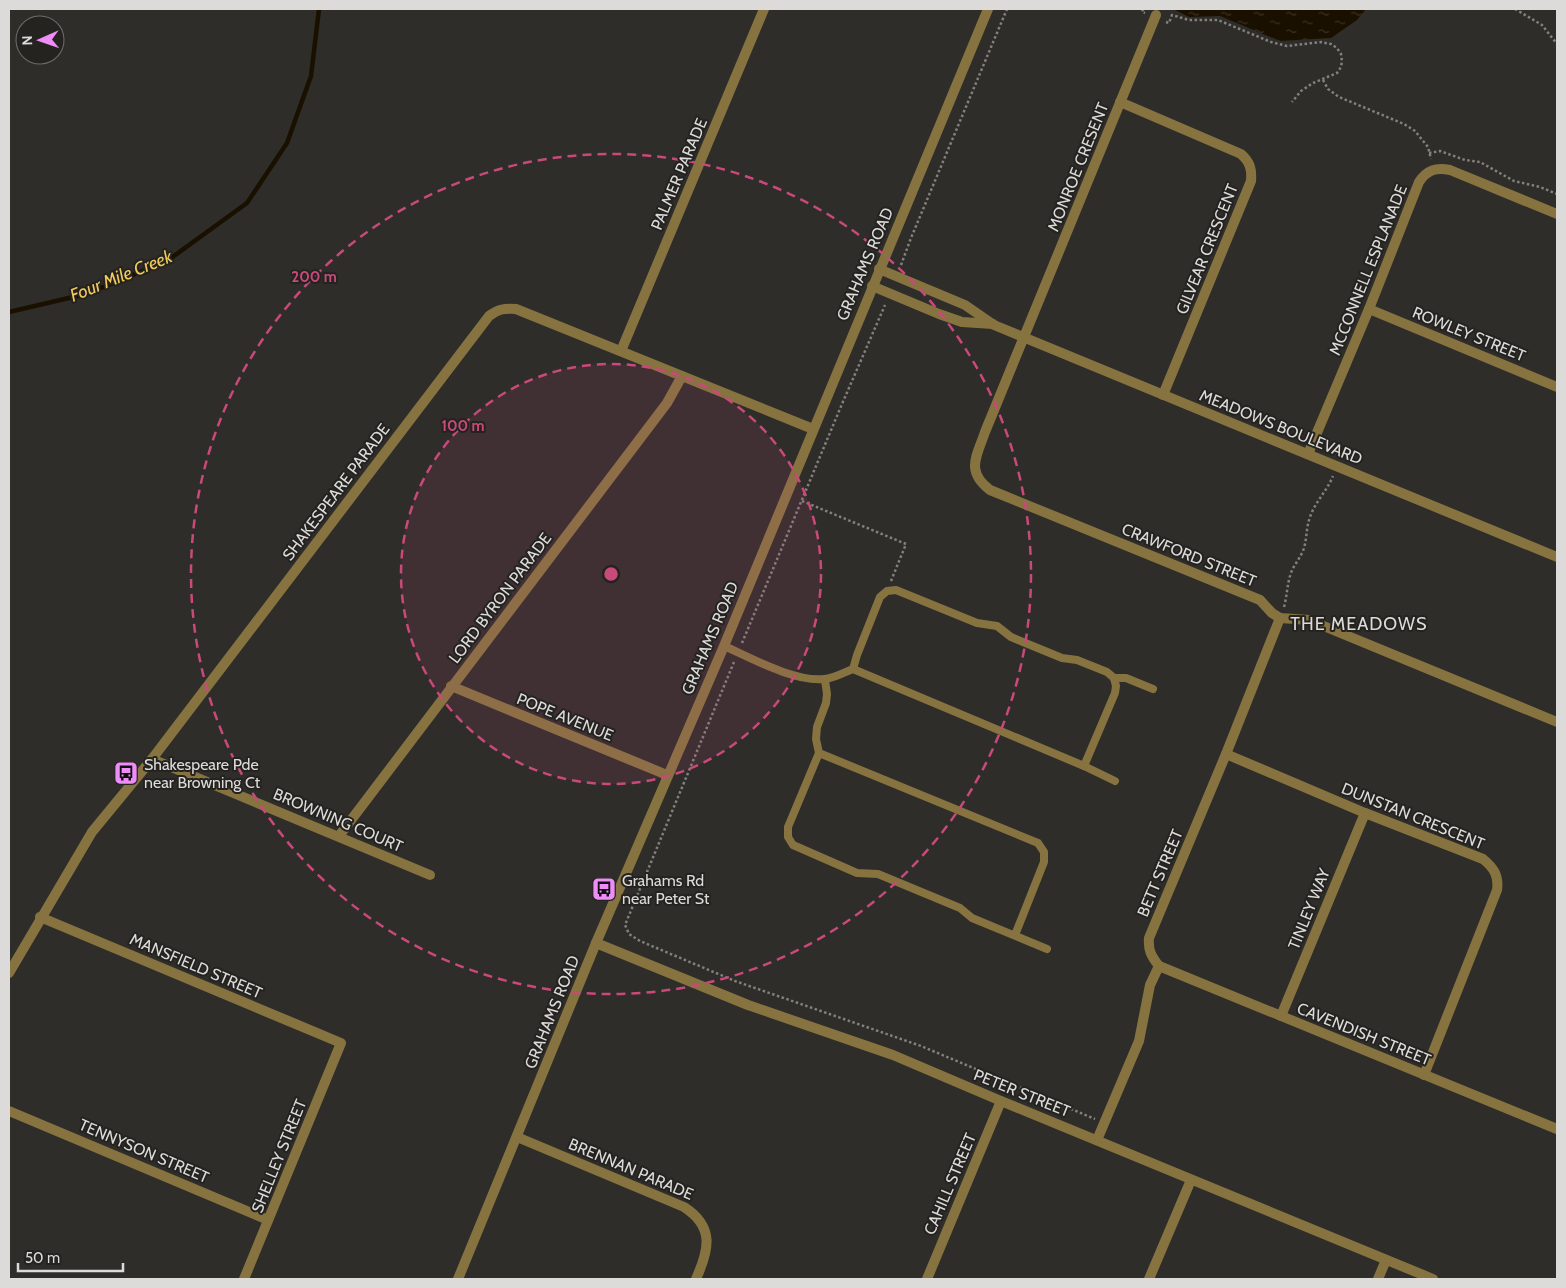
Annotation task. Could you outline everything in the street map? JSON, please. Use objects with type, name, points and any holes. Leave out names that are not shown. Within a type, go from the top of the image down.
[{"type":"street","name":"PALMER PARADE","points":[[621,351],[764,9]]},
{"type":"street","name":"GRAHAMS ROAD","points":[[458,1279],[596,943],[724,646],[988,9]]},
{"type":"street","name":"MONROE CRESENT","points":[[1024,337],[1157,14]]},
{"type":"street","name":"GILVEAR CRESCENT","points":[[1120,102],[1241,154],[1246,159],[1252,174],[1251,181],[1163,395]]},
{"type":"street","points":[[1433,170],[1441,168],[1450,170],[1557,214]]},
{"type":"street","name":"MCCONNELL ESPLANADE","points":[[1308,454],[1369,309],[1419,182],[1424,174],[1433,170]]},
{"type":"street","name":"MEADOWS BOULEVARD","points":[[879,269],[964,305],[994,324],[1024,337],[1557,557]]},
{"type":"street","name":"MEADOWS BOULEVARD","points":[[872,286],[962,322],[994,324]]},
{"type":"street","name":"SHAKESPEARE PARADE","points":[[9,973],[40,917],[92,832],[152,759],[489,316],[497,310],[516,309],[813,429]]},
{"type":"street","name":"ROWLEY STREET","points":[[1369,309],[1557,387]]},
{"type":"street","name":"CRAWFORD STREET","points":[[1024,337],[975,460],[975,472],[980,483],[990,490],[1260,600],[1272,613],[1280,618]]},
{"type":"street","name":"LORD BYRON PARADE","points":[[339,836],[667,403],[682,376]]},
{"type":"street","points":[[1280,618],[1310,620],[1557,722]]},
{"type":"street","name":"BETT STREET","points":[[1159,966],[1148,948],[1149,938],[1226,754],[1280,618]]},
{"type":"street","name":"POPE AVENUE","points":[[451,686],[667,775]]},
{"type":"street","name":"DUNSTAN CRESCENT","points":[[1226,754],[1365,813],[1483,859],[1491,865],[1497,874],[1497,890],[1424,1075]]},
{"type":"street","name":"BROWNING COURT","points":[[152,759],[430,875]]},
{"type":"street","name":"TINLEY WAY","points":[[1281,1016],[1365,813]]},
{"type":"street","name":"MANSFIELD STREET","points":[[40,917],[341,1043]]},
{"type":"street","name":"PETER STREET","points":[[596,943],[748,1005],[893,1055],[1433,1279]]},
{"type":"street","points":[[1097,1140],[1139,1041],[1150,985],[1159,966]]},
{"type":"street","name":"CAVENDISH STREET","points":[[1159,966],[1557,1129]]},
{"type":"street","name":"SHELLEY STREET","points":[[244,1279],[341,1043]]},
{"type":"street","name":"CAHILL STREET","points":[[927,1279],[1001,1101]]},
{"type":"street","name":"TENNYSON STREET","points":[[9,1111],[268,1220]]},
{"type":"street","name":"BRENNAN PARADE","points":[[517,1137],[684,1206],[696,1214],[704,1227],[707,1242],[706,1256],[696,1279]]},
{"type":"street","points":[[1149,1279],[1191,1180]]},
{"type":"street","points":[[1378,1279],[1386,1260]]},
{"type":"lane","points":[[853,668],[880,597],[887,591],[896,590],[977,623],[997,626],[1010,637],[1062,658],[1077,660],[1107,672],[1114,678],[1115,693],[1084,766]]},
{"type":"lane","points":[[724,646],[782,672],[801,677],[825,680],[853,668],[1115,781]]},
{"type":"lane","points":[[1114,678],[1126,678],[1153,689]]},
{"type":"lane","points":[[825,680],[826,702],[816,727],[819,753],[788,827],[788,837],[793,845],[857,873],[878,874],[960,908],[972,918],[1046,949]]},
{"type":"lane","points":[[819,753],[1038,843],[1044,852],[1044,862],[1015,935]]},
{"type":"path","points":[[901,265],[1007,9]]},
{"type":"path","points":[[1143,9],[1142,12],[1157,14],[1168,23],[1172,15],[1189,20],[1218,20],[1271,42],[1287,46],[1321,42],[1331,44],[1337,48],[1341,54],[1341,68],[1337,73],[1313,83],[1301,91],[1292,102]]},
{"type":"path","points":[[1515,9],[1542,25],[1557,44]]},
{"type":"path","points":[[1323,80],[1328,89],[1339,97],[1404,124],[1415,131],[1428,147],[1433,170]]},
{"type":"path","points":[[1429,153],[1440,151],[1465,160],[1480,162],[1514,181],[1540,187],[1557,194]]},
{"type":"path","points":[[1280,618],[1287,596],[1289,577],[1305,547],[1306,529],[1312,510],[1324,495],[1337,465]]},
{"type":"path","points":[[786,495],[906,544],[887,591]]},
{"type":"water","points":[[1173,9],[1366,9],[1357,20],[1331,38],[1280,41],[1220,16],[1189,17]]},
{"type":"waterway","name":"Four Mile Creek","points":[[9,312],[86,294],[167,261],[247,203],[287,143],[311,76],[319,9]]},
{"type":"place","name":"Shakespeare Pde near Browning Ct","points":[[126,773]]},
{"type":"place","name":"Grahams Rd near Peter St","points":[[604,889]]},
{"type":"district","name":"THE MEADOWS","points":[[1359,624]]}]
